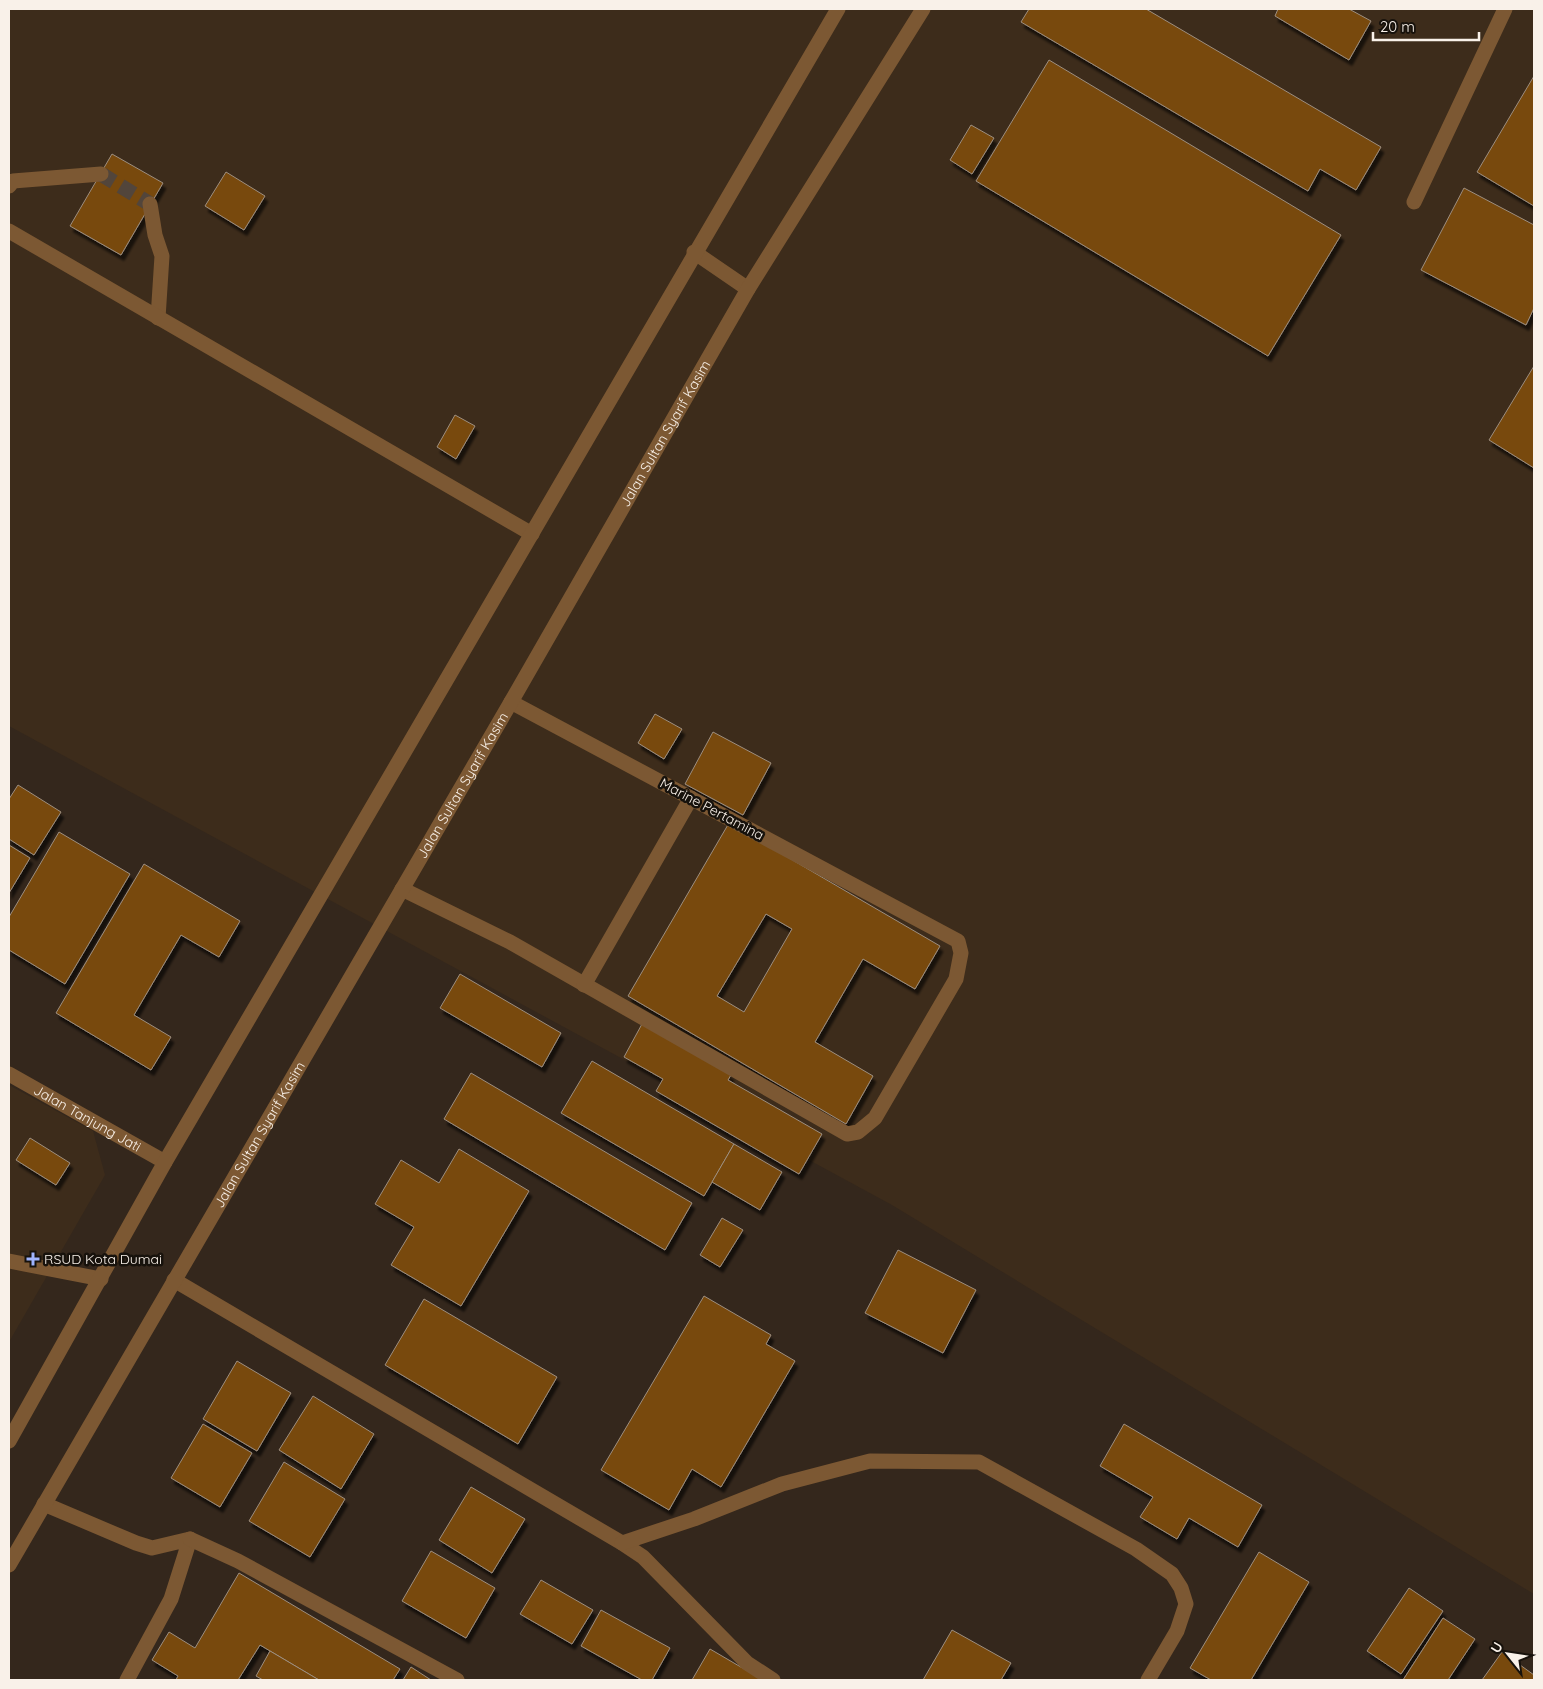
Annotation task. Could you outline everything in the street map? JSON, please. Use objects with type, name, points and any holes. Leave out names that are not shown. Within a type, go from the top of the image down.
[{"type":"street","points":[[9,1441],[166,1162],[694,252],[838,9]]},
{"type":"street","name":"Jalan Sultan Syarif Kasim","points":[[9,1565],[511,702],[748,289],[923,9]]},
{"type":"street","points":[[1414,202],[1506,9]]},
{"type":"street","points":[[9,186],[13,182],[21,180],[101,174]]},
{"type":"street","points":[[150,204],[155,235],[162,256],[158,318]]},
{"type":"street","points":[[9,231],[532,534]]},
{"type":"street","points":[[694,252],[748,289]]},
{"type":"street","name":"Marine Pertamina","points":[[511,702],[958,941],[961,953],[956,979],[875,1118],[853,1134],[837,1130],[584,985]]},
{"type":"street","points":[[402,889],[510,942],[584,985],[691,798]]},
{"type":"street","name":"Jalan Tanjung Jati","points":[[9,1074],[166,1162]]},
{"type":"street","points":[[9,1261],[101,1279]]},
{"type":"street","points":[[174,1280],[622,1543],[643,1558],[747,1662],[773,1680]]},
{"type":"street","points":[[622,1543],[694,1519],[782,1484],[870,1461],[979,1462],[1136,1549],[1172,1574],[1181,1588],[1186,1604],[1177,1631],[1148,1680]]},
{"type":"street","points":[[44,1504],[152,1548],[190,1539],[238,1561],[457,1680]]},
{"type":"street","points":[[126,1680],[171,1599],[190,1539]]},
{"type":"shaded area","points":[[9,9],[1534,9],[1534,1594],[892,1205],[9,726]]},
{"type":"shaded area","name":"RSUD Kota Dumai","points":[[9,1085],[93,1131],[105,1175],[9,1342]]},
{"type":"building","points":[[1029,9],[1146,9],[1381,147],[1356,190],[1320,169],[1308,191],[1021,22]]},
{"type":"building","points":[[1278,9],[1349,9],[1371,21],[1349,60],[1275,16]]},
{"type":"building","points":[[1049,60],[1341,235],[1268,356],[976,181]]},
{"type":"building","points":[[1534,76],[1534,206],[1477,172]]},
{"type":"building","points":[[971,125],[994,138],[972,174],[950,160]]},
{"type":"building","points":[[112,154],[163,183],[121,255],[70,226]]},
{"type":"building","points":[[226,172],[265,196],[244,230],[205,206]]},
{"type":"building","points":[[1464,188],[1534,225],[1534,308],[1526,325],[1421,270]]},
{"type":"building","points":[[1534,366],[1534,468],[1489,440]]},
{"type":"building","points":[[455,415],[475,426],[456,459],[437,447]]},
{"type":"building","points":[[655,714],[682,729],[664,759],[638,743]]},
{"type":"building","points":[[713,732],[771,763],[743,815],[685,784]]},
{"type":"building","points":[[18,785],[61,812],[34,855],[9,839],[9,799]]},
{"type":"building","points":[[729,823],[940,946],[915,989],[863,959],[815,1042],[873,1076],[846,1124],[628,996]],"holes":[[[766,914],[792,929],[744,1012],[717,996]]]},
{"type":"building","points":[[59,832],[130,874],[65,984],[9,950],[9,917]]},
{"type":"building","points":[[9,845],[30,858],[9,893]]},
{"type":"building","points":[[144,864],[240,921],[219,957],[181,935],[134,1015],[171,1037],[151,1070],[56,1013]]},
{"type":"building","points":[[460,974],[561,1033],[542,1067],[440,1008]]},
{"type":"building","points":[[642,1024],[731,1075],[728,1080],[822,1134],[799,1174],[656,1091],[663,1079],[624,1057]]},
{"type":"building","points":[[592,1061],[734,1144],[704,1196],[561,1113]]},
{"type":"building","points":[[471,1073],[692,1203],[665,1250],[444,1119]]},
{"type":"building","points":[[30,1138],[70,1163],[56,1185],[16,1160]]},
{"type":"building","points":[[734,1144],[782,1172],[760,1210],[712,1182]]},
{"type":"building","points":[[459,1149],[529,1191],[461,1306],[391,1265],[414,1227],[375,1204],[401,1160],[439,1183]]},
{"type":"building","points":[[722,1218],[743,1230],[720,1267],[700,1255]]},
{"type":"building","points":[[898,1250],[976,1290],[943,1353],[865,1313]]},
{"type":"building","points":[[704,1296],[771,1335],[766,1344],[795,1361],[721,1487],[692,1469],[669,1510],[601,1470]]},
{"type":"building","points":[[424,1299],[557,1377],[518,1444],[385,1365]]},
{"type":"building","points":[[237,1361],[291,1393],[257,1451],[203,1419]]},
{"type":"building","points":[[313,1396],[374,1434],[341,1489],[279,1450]]},
{"type":"building","points":[[203,1424],[252,1453],[220,1507],[171,1478]]},
{"type":"building","points":[[1124,1424],[1262,1505],[1238,1547],[1189,1518],[1177,1539],[1140,1517],[1153,1497],[1100,1466]]},
{"type":"building","points":[[284,1462],[345,1499],[310,1557],[249,1521]]},
{"type":"building","points":[[471,1487],[525,1519],[492,1573],[439,1540]]},
{"type":"building","points":[[431,1551],[495,1588],[466,1638],[402,1601]]},
{"type":"building","points":[[1259,1552],[1309,1582],[1251,1680],[1211,1680],[1190,1668]]},
{"type":"building","points":[[239,1573],[400,1669],[393,1680],[319,1680],[260,1645],[238,1680],[176,1680],[178,1676],[152,1660],[169,1632],[195,1648]]},
{"type":"building","points":[[541,1580],[593,1610],[572,1644],[520,1614]]},
{"type":"building","points":[[1409,1588],[1443,1611],[1401,1674],[1367,1651]]},
{"type":"building","points":[[601,1610],[670,1648],[652,1680],[642,1680],[581,1646]]},
{"type":"building","points":[[1443,1618],[1475,1639],[1448,1680],[1403,1680]]},
{"type":"building","points":[[952,1630],[1011,1663],[1001,1680],[923,1680]]},
{"type":"building","points":[[710,1649],[763,1680],[692,1680]]},
{"type":"building","points":[[270,1651],[319,1680],[263,1680],[256,1676]]},
{"type":"building","points":[[1502,1652],[1534,1675],[1534,1680],[1482,1680]]},
{"type":"building","points":[[411,1667],[431,1680],[403,1680]]},
{"type":"tunnel","points":[[101,174],[150,204]]},
{"type":"place","name":"RSUD Kota Dumai","points":[[33,1259]]}]
